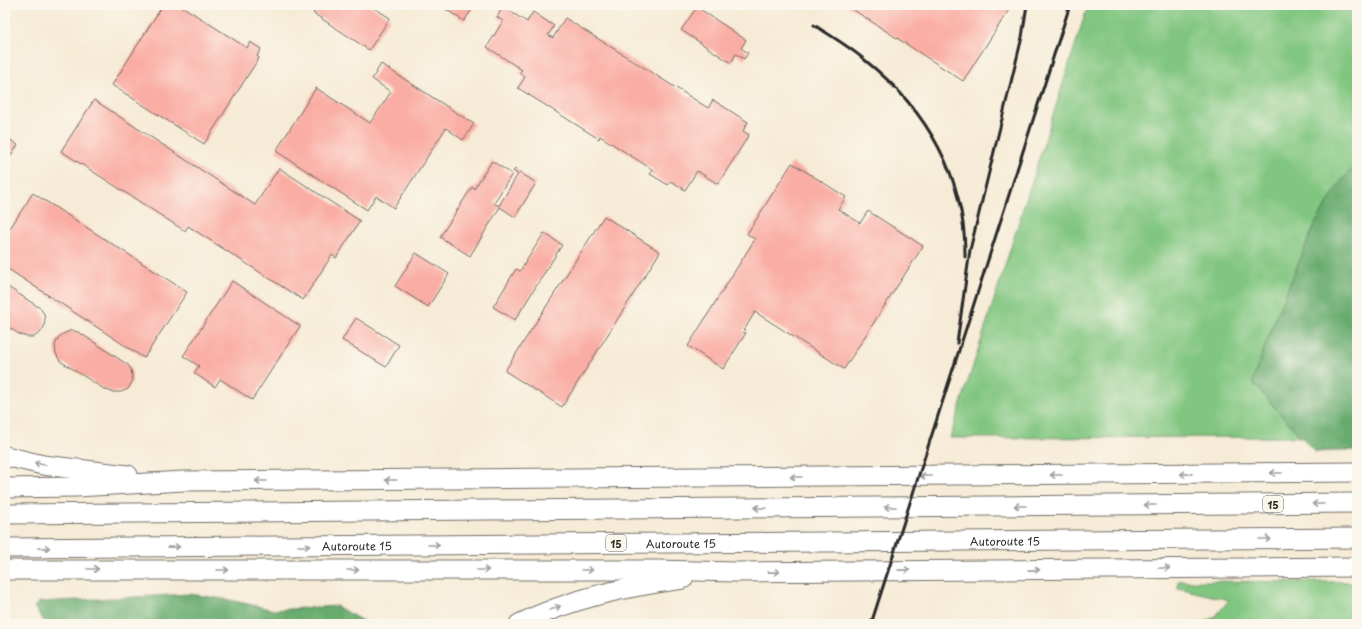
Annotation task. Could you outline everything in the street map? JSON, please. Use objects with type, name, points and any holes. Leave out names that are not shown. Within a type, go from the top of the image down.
[{"type":"highway","points":[[5,456],[62,467],[184,482]]},
{"type":"highway","points":[[5,488],[76,487],[184,482],[1357,472]]},
{"type":"highway","name":"15","points":[[5,514],[1357,503]]},
{"type":"highway","name":"Autoroute 15","points":[[5,548],[1357,538]]},
{"type":"highway","points":[[5,570],[657,570],[735,572],[1357,567]]},
{"type":"highway","points":[[519,624],[554,608],[603,593],[658,583],[735,572]]},
{"type":"green space","points":[[1088,5],[1357,5],[1357,164],[1342,180],[1315,224],[1275,319],[1252,382],[1301,437],[950,438]]},
{"type":"green space","points":[[1357,164],[1357,450],[1315,452],[1252,382],[1275,319],[1315,224],[1342,180]]},
{"type":"green space","points":[[1178,581],[1357,582],[1357,624],[1199,624],[1215,617],[1229,600],[1178,588]]},
{"type":"green space","points":[[190,594],[230,600],[274,610],[336,606],[368,624],[46,624],[34,607],[39,602]]},
{"type":"building","points":[[163,5],[180,5],[247,48],[250,42],[261,49],[257,56],[259,58],[204,144],[112,85]]},
{"type":"building","points":[[318,5],[369,5],[390,18],[369,50],[313,13]]},
{"type":"building","points":[[439,5],[475,5],[464,21]]},
{"type":"building","points":[[846,5],[872,5],[876,7],[878,5],[1012,5],[963,81]]},
{"type":"building","points":[[503,7],[527,22],[533,12],[554,26],[548,35],[553,38],[565,18],[708,108],[713,100],[748,122],[743,131],[749,135],[718,184],[697,171],[685,190],[671,181],[668,185],[650,174],[653,170],[600,136],[599,139],[518,88],[525,77],[519,73],[522,70],[487,47],[503,21],[497,17]]},
{"type":"building","points":[[697,7],[746,40],[741,48],[748,53],[744,59],[736,54],[731,63],[681,30]]},
{"type":"building","points":[[381,64],[474,124],[463,140],[446,128],[394,208],[376,196],[367,210],[276,151],[316,88],[370,123],[391,92],[372,79]]},
{"type":"building","points":[[94,100],[255,205],[279,168],[360,221],[336,258],[332,255],[303,300],[188,226],[185,231],[61,151]]},
{"type":"building","points":[[5,136],[18,145],[5,164]]},
{"type":"building","points":[[492,161],[512,174],[494,203],[499,206],[518,174],[513,171],[515,169],[536,183],[515,217],[500,207],[470,256],[440,237],[472,187],[474,189]]},
{"type":"building","points":[[792,163],[846,197],[838,209],[860,223],[868,211],[923,246],[844,369],[755,312],[743,332],[746,333],[723,369],[688,346],[755,239],[747,234]]},
{"type":"building","points":[[33,193],[187,292],[144,358],[5,267],[5,236]]},
{"type":"building","points":[[604,216],[660,252],[562,407],[505,371]]},
{"type":"building","points":[[544,233],[562,245],[515,320],[493,307],[516,269],[520,271]]},
{"type":"building","points":[[416,253],[449,274],[428,307],[395,286]]},
{"type":"building","points":[[232,281],[300,326],[252,400],[220,379],[215,387],[194,373],[199,366],[183,356]]},
{"type":"building","points":[[5,285],[40,308],[44,314],[44,327],[41,332],[34,337],[27,337],[19,334],[5,325]]},
{"type":"building","points":[[356,318],[399,345],[386,367],[342,340]]},
{"type":"building","points":[[72,330],[80,333],[128,365],[131,369],[132,382],[128,389],[121,392],[112,392],[104,389],[60,361],[56,354],[55,345],[58,338]]},
{"type":"railway","points":[[957,343],[970,250],[1022,37],[1027,5]]},
{"type":"railway","points":[[871,624],[1070,5]]},
{"type":"railway","points":[[814,25],[854,51],[888,80],[907,101],[924,124],[939,148],[950,173],[959,200],[964,228],[965,257]]}]
